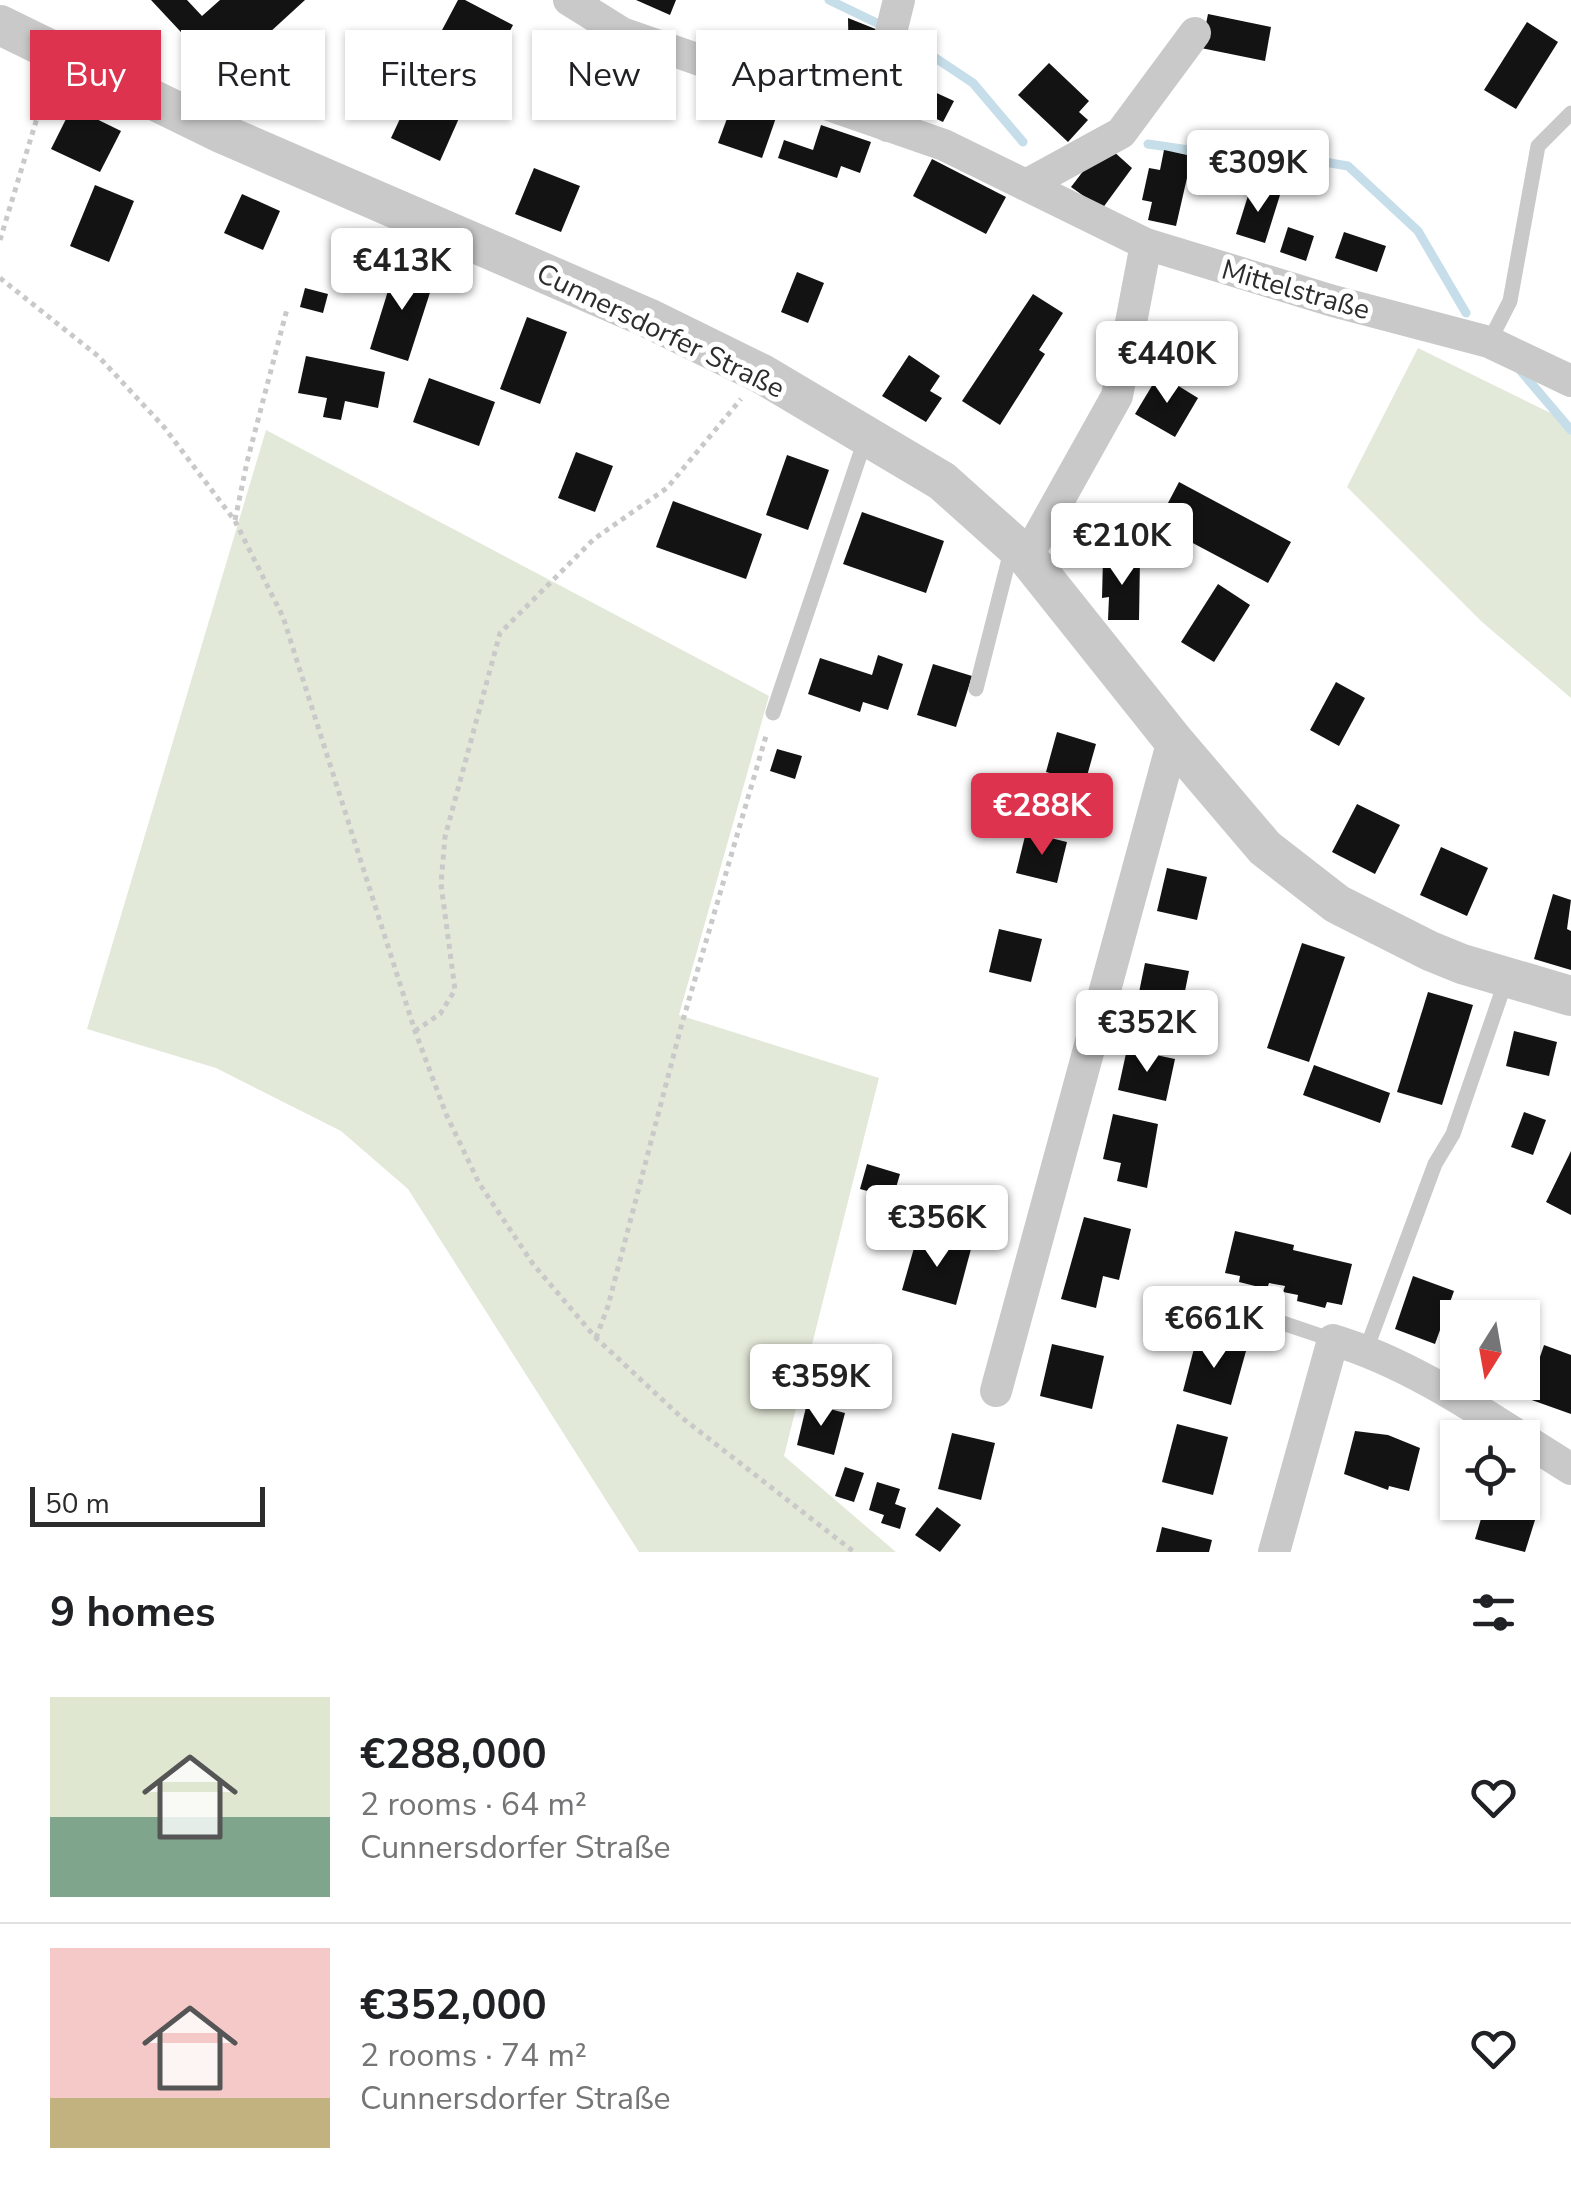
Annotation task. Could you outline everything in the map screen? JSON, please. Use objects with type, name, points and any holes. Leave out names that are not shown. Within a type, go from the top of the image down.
[{"type":"street","name":"Mittelstraße","points":[[569,0],[622,32],[944,145],[1146,244],[1489,342],[1571,381]]},
{"type":"street","points":[[888,126],[891,32],[899,0]]},
{"type":"street","name":"Cunnersdorfer Straße","points":[[0,25],[30,38]]},
{"type":"street","points":[[1026,185],[1121,133],[1195,34]]},
{"type":"street","name":"Cunnersdorfer Straße","points":[[161,103],[223,134],[648,318],[762,374],[942,481],[1020,550],[1265,848],[1337,904],[1430,951],[1571,996]]},
{"type":"street","points":[[1020,550],[1117,396],[1146,244]]},
{"type":"street","points":[[996,1391],[1174,740]]},
{"type":"street","points":[[1274,1552],[1332,1340],[1366,1350],[1494,1420]]},
{"type":"street","points":[[1540,1449],[1571,1469]]},
{"type":"lane","points":[[1489,342],[1510,301],[1538,146],[1571,113]]},
{"type":"lane","points":[[773,714],[866,436]]},
{"type":"lane","points":[[976,689],[1020,550]]},
{"type":"lane","points":[[1366,1350],[1435,1164],[1453,1134],[1507,978]]},
{"type":"lane","points":[[1250,1312],[1332,1340]]},
{"type":"path","points":[[0,240],[36,120]]},
{"type":"path","points":[[0,278],[98,356],[164,427],[235,521],[283,617],[415,1031],[446,1114],[479,1184],[532,1264],[596,1338],[681,1418],[854,1552]]},
{"type":"path","points":[[235,521],[288,310]]},
{"type":"path","points":[[415,1031],[440,1014],[455,990],[441,884],[444,838],[500,633],[594,539],[667,488],[762,374]]},
{"type":"path","points":[[596,1338],[608,1306],[681,1027],[773,714]]},
{"type":"green space","points":[[1418,348],[1571,423],[1571,698],[1482,622],[1347,487]]},
{"type":"green space","points":[[266,430],[769,696],[679,1015],[879,1078],[784,1456],[896,1552],[639,1552],[408,1189],[341,1131],[216,1068],[87,1029]]},
{"type":"building","points":[[151,0],[187,0],[202,16],[220,0],[305,0],[272,30],[181,32]]},
{"type":"building","points":[[458,0],[513,25],[510,30],[442,30]]},
{"type":"building","points":[[636,0],[676,0],[670,15]]},
{"type":"building","points":[[1208,14],[1271,27],[1265,61],[1201,48]]},
{"type":"building","points":[[848,18],[878,30],[848,30]]},
{"type":"building","points":[[1527,22],[1558,42],[1516,109],[1484,90]]},
{"type":"building","points":[[1049,63],[1089,101],[1079,112],[1088,120],[1068,142],[1018,95]]},
{"type":"building","points":[[937,93],[954,101],[943,122],[937,119]]},
{"type":"building","points":[[66,120],[99,120],[121,131],[100,172],[51,149]]},
{"type":"building","points":[[399,120],[458,120],[440,161],[391,138]]},
{"type":"building","points":[[726,120],[775,120],[762,158],[718,143]]},
{"type":"building","points":[[821,125],[871,142],[860,173],[841,166],[837,178],[778,158],[784,140],[813,150]]},
{"type":"building","points":[[1112,150],[1132,168],[1102,209],[1071,187],[1094,157]]},
{"type":"building","points":[[1164,150],[1192,156],[1176,226],[1148,220],[1152,202],[1142,200],[1149,168],[1160,170]]},
{"type":"building","points":[[932,159],[1006,197],[986,234],[913,196]]},
{"type":"building","points":[[534,168],[580,186],[561,232],[515,214]]},
{"type":"building","points":[[95,185],[134,201],[109,262],[70,246]]},
{"type":"building","points":[[1251,186],[1280,195],[1265,243],[1236,234]]},
{"type":"building","points":[[242,194],[280,211],[263,250],[224,233]]},
{"type":"building","points":[[1288,227],[1314,236],[1306,261],[1280,252]]},
{"type":"building","points":[[1344,232],[1386,246],[1377,272],[1335,258]]},
{"type":"building","points":[[396,265],[435,277],[408,361],[370,349]]},
{"type":"building","points":[[797,272],[824,283],[808,323],[781,312]]},
{"type":"building","points":[[305,288],[328,294],[323,313],[300,307]]},
{"type":"building","points":[[1033,294],[1063,313],[1039,350],[1045,354],[1000,425],[962,401]]},
{"type":"building","points":[[527,317],[567,332],[540,404],[500,389]]},
{"type":"building","points":[[909,355],[940,376],[930,391],[942,398],[926,422],[882,396]]},
{"type":"building","points":[[306,356],[385,372],[378,408],[345,401],[341,420],[323,417],[327,398],[298,393]]},
{"type":"building","points":[[1159,374],[1198,398],[1175,437],[1135,414]]},
{"type":"building","points":[[429,378],[495,402],[479,446],[413,422]]},
{"type":"building","points":[[576,452],[613,466],[595,512],[558,498]]},
{"type":"building","points":[[787,455],[829,470],[808,530],[766,515]]},
{"type":"building","points":[[1179,482],[1291,542],[1268,583],[1157,524]]},
{"type":"building","points":[[673,501],[762,534],[746,579],[656,547]]},
{"type":"building","points":[[862,512],[944,541],[926,593],[843,564]]},
{"type":"building","points":[[1103,558],[1140,558],[1139,620],[1108,620],[1109,597],[1102,598]]},
{"type":"building","points":[[1218,584],[1250,605],[1214,662],[1181,642]]},
{"type":"building","points":[[878,655],[903,664],[888,710],[863,702],[860,712],[808,694],[820,658],[872,675]]},
{"type":"building","points":[[933,664],[972,676],[956,727],[917,715]]},
{"type":"building","points":[[1336,682],[1365,698],[1339,746],[1310,730]]},
{"type":"building","points":[[1057,732],[1096,744],[1085,783],[1046,772]]},
{"type":"building","points":[[777,749],[802,756],[795,779],[770,771]]},
{"type":"building","points":[[1357,804],[1400,825],[1375,874],[1332,852]]},
{"type":"building","points":[[1026,832],[1067,842],[1057,883],[1016,873]]},
{"type":"building","points":[[1441,847],[1488,868],[1467,916],[1420,895]]},
{"type":"building","points":[[1167,868],[1207,877],[1197,920],[1157,911]]},
{"type":"building","points":[[1553,894],[1571,900],[1567,929],[1571,931],[1571,970],[1534,959]]},
{"type":"building","points":[[999,929],[1042,939],[1031,982],[989,972]]},
{"type":"building","points":[[1302,943],[1345,957],[1309,1062],[1267,1048]]},
{"type":"building","points":[[1145,963],[1189,971],[1180,1016],[1136,1007]]},
{"type":"building","points":[[1428,992],[1473,1005],[1442,1105],[1397,1092]]},
{"type":"building","points":[[1514,1031],[1557,1042],[1549,1076],[1506,1066]]},
{"type":"building","points":[[1127,1049],[1175,1059],[1166,1101],[1118,1090]]},
{"type":"building","points":[[1314,1065],[1390,1093],[1380,1123],[1303,1095]]},
{"type":"building","points":[[1524,1112],[1546,1120],[1533,1155],[1511,1147]]},
{"type":"building","points":[[1113,1114],[1158,1124],[1147,1188],[1117,1181],[1121,1163],[1103,1159]]},
{"type":"building","points":[[1571,1151],[1571,1215],[1546,1202]]},
{"type":"building","points":[[867,1164],[900,1174],[893,1198],[860,1189]]},
{"type":"building","points":[[1084,1217],[1131,1229],[1119,1280],[1103,1276],[1096,1308],[1061,1299]]},
{"type":"building","points":[[1235,1231],[1352,1264],[1342,1305],[1327,1302],[1325,1308],[1297,1301],[1298,1295],[1283,1292],[1285,1286],[1269,1283],[1267,1289],[1239,1282],[1240,1276],[1225,1273]]},
{"type":"building","points":[[918,1234],[971,1249],[956,1305],[902,1290]]},
{"type":"building","points":[[1413,1276],[1454,1291],[1451,1300],[1440,1300],[1440,1330],[1435,1344],[1395,1329]]},
{"type":"building","points":[[1197,1337],[1246,1351],[1231,1405],[1183,1391]]},
{"type":"building","points":[[1052,1344],[1104,1356],[1092,1409],[1040,1396]]},
{"type":"building","points":[[1544,1345],[1571,1355],[1571,1414],[1532,1400],[1540,1400],[1540,1357]]},
{"type":"building","points":[[807,1403],[845,1413],[834,1455],[797,1445]]},
{"type":"building","points":[[1177,1424],[1228,1437],[1213,1495],[1162,1482]]},
{"type":"building","points":[[1355,1431],[1388,1435],[1420,1448],[1409,1491],[1389,1486],[1388,1490],[1344,1474]]},
{"type":"building","points":[[952,1433],[995,1443],[981,1500],[938,1489]]},
{"type":"building","points":[[845,1467],[864,1473],[854,1502],[835,1496]]},
{"type":"building","points":[[877,1482],[900,1489],[895,1504],[906,1508],[900,1529],[881,1523],[884,1515],[869,1510]]},
{"type":"building","points":[[937,1507],[961,1525],[940,1552],[915,1535]]},
{"type":"building","points":[[1481,1520],[1535,1520],[1525,1552],[1475,1539]]},
{"type":"building","points":[[1162,1527],[1212,1540],[1209,1552],[1156,1552]]},
{"type":"waterway","points":[[829,0],[879,24]]},
{"type":"waterway","points":[[937,59],[973,83],[1023,142]]},
{"type":"waterway","points":[[1148,144],[1196,151],[1242,148],[1348,166],[1418,231],[1466,313]]},
{"type":"waterway","points":[[1520,370],[1571,430]]}]
